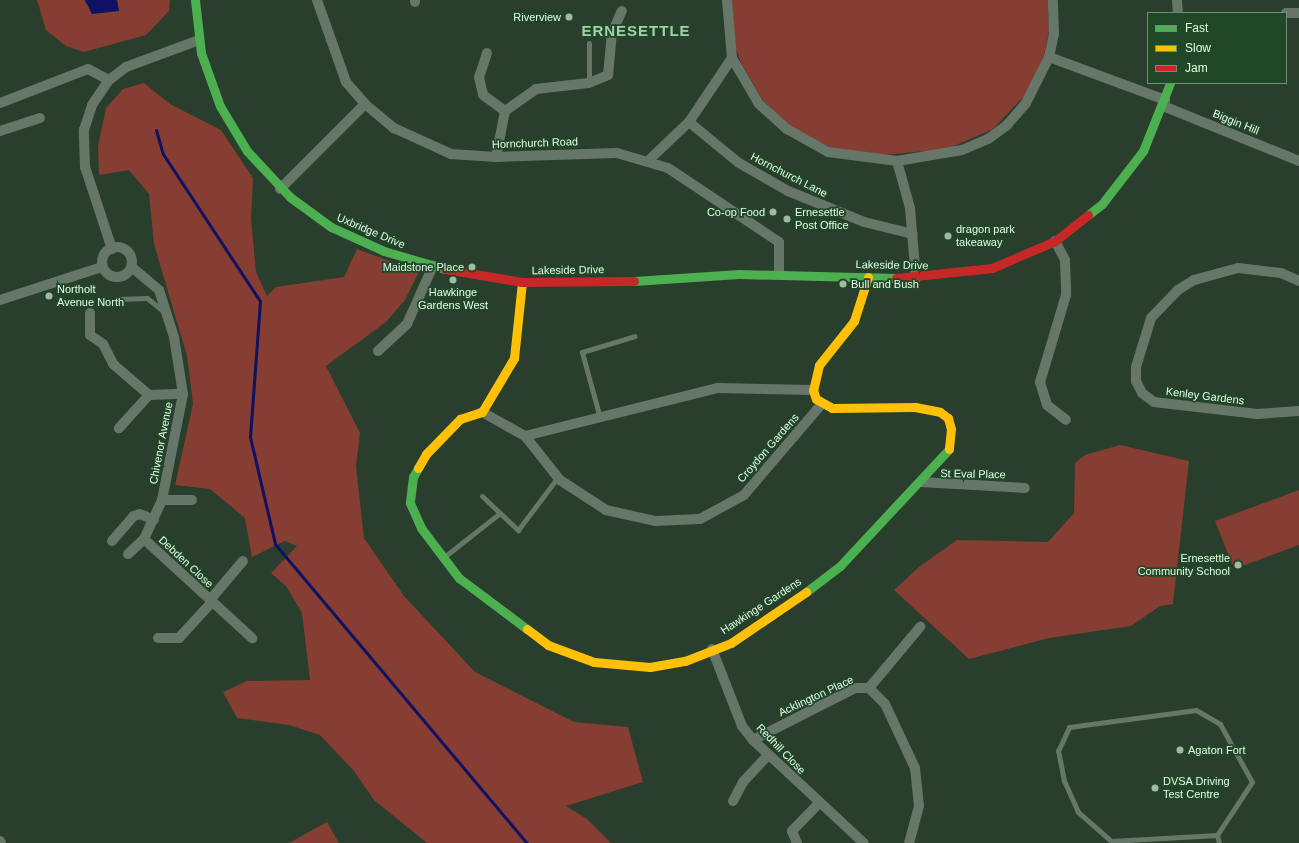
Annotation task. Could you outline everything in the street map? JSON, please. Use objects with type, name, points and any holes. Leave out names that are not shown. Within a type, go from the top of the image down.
[{"type":"street","points":[[112,249],[84,167],[83,145],[92,105],[108,80],[150,55],[198,40],[195,0]]},
{"type":"street","name":"Hornchurch Road","points":[[317,0],[346,82],[365,104],[394,128],[451,154],[496,157],[617,153],[668,168],[779,242],[779,274]]},
{"type":"street","points":[[727,0],[732,58],[759,104],[792,133],[828,152],[897,162],[962,150],[988,139],[1026,103],[1049,57],[1054,34],[1053,0]]},
{"type":"street","points":[[1177,0],[1178,12]]},
{"type":"street","points":[[496,157],[505,111],[536,88],[589,83],[608,75],[612,33],[622,11]]},
{"type":"street","points":[[1287,14],[1299,13]]},
{"type":"street","name":"Uxbridge Drive","points":[[198,40],[209,80],[238,138],[280,189],[340,232],[433,266],[522,282]]},
{"type":"street","points":[[487,53],[479,77],[483,95],[505,111]]},
{"type":"street","name":"Biggin Hill","points":[[1049,57],[1164,103],[1299,161]]},
{"type":"street","points":[[648,161],[689,122],[732,58]]},
{"type":"street","points":[[0,103],[88,69],[108,80]]},
{"type":"street","name":"Lakeside Drive","points":[[522,282],[584,284],[779,274],[916,279],[992,268],[1055,241],[1087,218],[1119,185],[1143,151],[1164,103],[1170,84]]},
{"type":"street","points":[[280,189],[365,104]]},
{"type":"street","points":[[0,131],[40,118]]},
{"type":"street","name":"Hornchurch Lane","points":[[689,122],[739,163],[788,191],[864,222],[913,234]]},
{"type":"street","points":[[897,162],[913,234],[916,279]]},
{"type":"street","points":[[1055,241],[1065,260],[1066,295],[1040,382],[1047,405],[1066,420]]},
{"type":"street","points":[[112,249],[126,250],[133,268],[120,276],[110,276],[102,267],[106,253],[112,249]]},
{"type":"street","points":[[378,351],[407,324],[433,266]]},
{"type":"street","points":[[0,300],[102,267]]},
{"type":"street","name":"Chivenor Avenue","points":[[128,554],[144,539],[162,500],[183,394],[167,314],[159,290],[133,268]]},
{"type":"street","name":"Kenley Gardens","points":[[1299,281],[1281,273],[1238,268],[1194,280],[1178,290],[1151,318],[1136,368],[1136,381],[1142,393],[1154,402],[1257,414],[1299,411]]},
{"type":"street","points":[[821,405],[813,390],[826,354],[854,321],[868,277]]},
{"type":"street","points":[[482,412],[514,358],[522,282]]},
{"type":"street","points":[[90,313],[90,335],[103,344],[113,364],[149,395],[183,394]]},
{"type":"street","points":[[525,436],[718,388],[813,390]]},
{"type":"street","points":[[119,428],[149,395]]},
{"type":"street","name":"Croydon Gardens","points":[[482,412],[525,436],[558,477],[606,510],[652,521],[700,519],[744,495],[821,405]]},
{"type":"street","name":"Hawkinge Gardens","points":[[482,412],[460,419],[439,438],[413,476],[410,503],[421,528],[459,578],[548,645],[594,662],[650,667],[685,661],[731,642],[761,624],[840,566],[947,453],[952,441],[948,418],[940,412],[915,407],[821,405]]},
{"type":"street","name":"St Eval Place","points":[[921,482],[929,485],[1025,488]]},
{"type":"street","points":[[162,500],[192,500]]},
{"type":"street","points":[[112,542],[134,516],[140,514],[154,520]]},
{"type":"street","name":"Debden Close","points":[[144,539],[252,638]]},
{"type":"street","points":[[211,601],[243,560]]},
{"type":"street","name":"Debden Close","points":[[158,638],[179,638],[211,601]]},
{"type":"street","name":"Acklington Place","points":[[868,688],[920,627]]},
{"type":"street","name":"Redhill Close","points":[[712,649],[742,726],[768,756],[864,843]]},
{"type":"street","name":"Acklington Place","points":[[753,740],[856,688],[868,688],[885,704],[915,768],[919,806],[909,843]]},
{"type":"street","points":[[733,801],[744,782],[768,756]]},
{"type":"street","points":[[797,843],[792,831],[819,803]]},
{"type":"lane","points":[[589,43],[589,83]]},
{"type":"lane","points":[[117,299],[147,298],[167,314]]},
{"type":"lane","points":[[600,418],[582,352],[635,336]]},
{"type":"lane","points":[[482,496],[518,530],[558,477]]},
{"type":"lane","points":[[443,558],[500,513]]},
{"type":"lane","points":[[1218,835],[1111,841],[1078,812],[1064,781],[1058,751],[1069,727],[1196,710],[1220,724],[1252,782],[1218,835],[1219,843]]},
{"type":"shaded area","points":[[37,0],[85,0],[86,4],[119,11],[117,0],[170,0],[169,11],[146,35],[84,52],[66,46],[46,30]]},
{"type":"shaded area","points":[[85,0],[117,0],[119,11],[92,14]]},
{"type":"shaded area","points":[[731,0],[1048,0],[1049,31],[1044,55],[1028,92],[993,129],[947,149],[883,155],[832,148],[798,132],[779,117],[763,100],[742,65],[735,47]]},
{"type":"shaded area","points":[[144,83],[170,104],[221,130],[253,178],[251,219],[256,272],[267,296],[276,287],[344,277],[357,249],[419,272],[405,300],[386,322],[326,366],[360,433],[356,466],[364,538],[404,596],[475,672],[574,722],[628,727],[643,782],[566,806],[587,819],[611,843],[427,843],[374,800],[354,771],[320,735],[289,725],[237,718],[223,692],[247,681],[310,680],[302,613],[286,586],[271,573],[297,546],[285,541],[252,557],[245,518],[210,489],[175,485],[193,404],[187,356],[154,244],[149,194],[129,170],[99,175],[98,146],[106,108],[123,89]]},
{"type":"shaded area","points":[[1120,445],[1189,461],[1173,604],[1160,606],[1131,626],[1049,638],[969,659],[894,590],[919,567],[957,540],[1048,542],[1074,513],[1075,463],[1085,455]]},
{"type":"shaded area","points":[[1299,490],[1299,545],[1234,569],[1215,521]]},
{"type":"shaded area","points":[[327,822],[339,843],[289,843]]},
{"type":"waterway","points":[[156,130],[163,154],[260,301],[250,437],[275,544],[527,843]]},
{"type":"traffic: fast","points":[[195,0],[201,53],[220,106],[247,151],[290,197],[331,227],[384,251],[445,269]]},
{"type":"traffic: fast","points":[[1088,215],[1102,204],[1143,151],[1170,84]]},
{"type":"traffic: fast","points":[[634,281],[739,274],[896,278]]},
{"type":"traffic: fast","points":[[806,592],[840,566],[949,449]]},
{"type":"traffic: fast","points":[[418,468],[413,477],[410,503],[421,528],[459,578],[527,629]]},
{"type":"traffic: slow","points":[[868,277],[854,321],[819,365],[813,390],[816,399],[832,408],[915,407],[940,412],[948,418],[951,429],[949,449]]},
{"type":"traffic: slow","points":[[418,468],[426,454],[460,419],[482,412],[514,358],[522,282]]},
{"type":"traffic: slow","points":[[527,629],[548,645],[594,662],[650,667],[685,661],[731,643],[806,592]]},
{"type":"traffic: jam","points":[[896,278],[992,268],[1055,241],[1088,215]]},
{"type":"traffic: jam","points":[[445,269],[522,282],[634,281]]},
{"type":"place","name":"Riverview","points":[[569,17]]},
{"type":"place","name":"Co-op Food","points":[[773,212]]},
{"type":"place","name":"Ernesettle Post Office","points":[[787,219]]},
{"type":"place","name":"dragon park takeaway","points":[[948,236]]},
{"type":"place","name":"Maidstone Place","points":[[472,267]]},
{"type":"place","name":"Hawkinge Gardens West","points":[[453,280]]},
{"type":"place","name":"Bull and Bush","points":[[843,284]]},
{"type":"place","name":"Northolt Avenue North","points":[[49,296]]},
{"type":"place","name":"Ernesettle Community School","points":[[1238,565]]},
{"type":"place","name":"Agaton Fort","points":[[1180,750]]},
{"type":"place","name":"DVSA Driving Test Centre","points":[[1155,788]]},
{"type":"district","name":"ERNESETTLE","points":[[636,31]]}]
